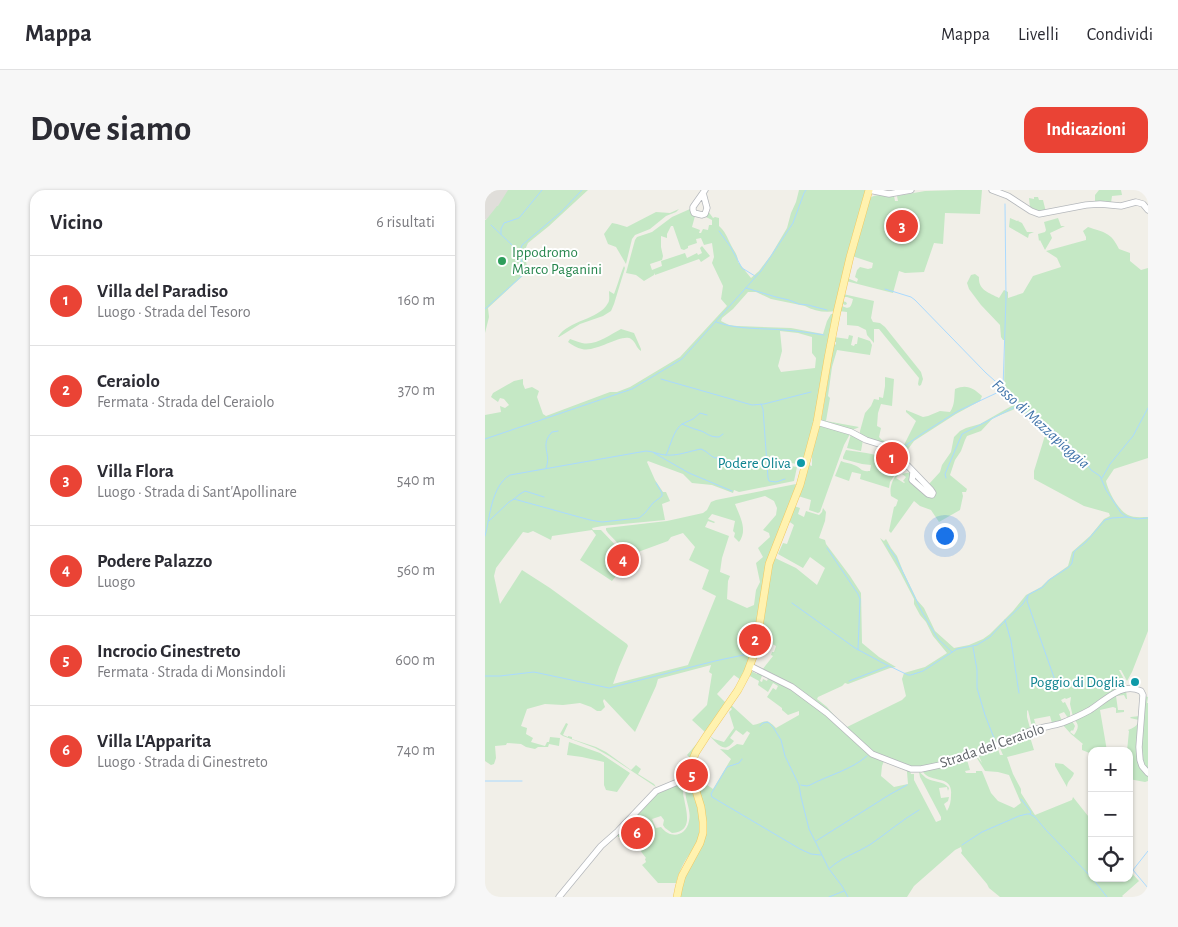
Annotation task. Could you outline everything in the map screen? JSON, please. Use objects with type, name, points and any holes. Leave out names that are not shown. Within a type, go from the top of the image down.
[{"type":"main road","points":[[677,897],[682,876],[700,843],[703,833],[701,807],[690,772],[691,765],[700,746],[738,690],[750,666],[757,640],[769,564],[800,486],[817,422],[837,312],[869,190]]},
{"type":"street","points":[[869,190],[889,194],[911,190]]},
{"type":"street","points":[[992,190],[1008,196],[1039,214],[1087,205],[1121,206],[1136,202],[1143,204],[1148,210]]},
{"type":"street","points":[[817,422],[851,432],[866,440],[882,445],[913,473]]},
{"type":"street","name":"Strada del Ceraiolo","points":[[750,666],[792,687],[827,713],[872,754],[915,769],[952,763],[1031,731],[1072,719],[1090,710],[1120,690],[1127,688],[1136,689],[1141,691],[1143,695],[1139,741],[1140,760],[1148,773]]},
{"type":"street","points":[[559,897],[601,846],[656,791],[680,781],[690,772]]},
{"type":"shaded area","points":[[485,190],[512,190],[487,221],[485,219]]},
{"type":"green space","points":[[508,190],[588,190],[528,243],[524,252],[528,271],[488,308],[489,317],[485,333],[485,220],[498,206]]},
{"type":"green space","points":[[799,190],[866,190],[836,311],[816,310],[771,299],[756,292],[748,292],[721,321],[729,325],[791,328],[823,334],[831,314],[835,314],[822,391],[804,461],[797,458],[797,464],[791,463],[791,466],[797,467],[794,481],[739,492],[734,490],[733,493],[712,485],[692,483],[683,474],[648,461],[655,480],[663,492],[666,492],[670,501],[662,504],[665,520],[592,528],[593,530],[601,530],[621,551],[611,556],[616,568],[620,571],[612,581],[580,560],[596,535],[592,530],[552,536],[551,540],[533,531],[523,532],[496,568],[494,576],[500,604],[522,570],[627,644],[628,646],[613,684],[688,665],[716,596],[702,589],[709,570],[689,560],[695,547],[683,533],[671,537],[668,541],[638,552],[640,564],[608,533],[606,528],[667,521],[703,513],[711,502],[716,500],[796,484],[776,538],[752,654],[741,680],[734,675],[717,694],[726,703],[691,759],[687,755],[706,733],[692,720],[707,705],[712,674],[709,672],[711,665],[658,679],[635,732],[604,699],[605,707],[601,711],[580,703],[563,705],[545,704],[527,709],[521,726],[527,728],[526,734],[533,738],[531,742],[545,746],[549,742],[550,737],[560,738],[559,746],[549,744],[548,747],[538,747],[535,749],[521,744],[507,743],[506,745],[495,746],[496,758],[494,764],[491,765],[485,761],[485,415],[501,412],[500,406],[505,408],[509,405],[504,399],[500,398],[498,402],[491,397],[493,393],[514,381],[523,379],[525,389],[532,387],[539,391],[537,397],[543,414],[546,416],[610,392],[617,392],[630,387],[680,357],[727,306],[721,299],[723,286],[712,263],[714,257],[712,243],[704,245],[701,238],[696,239],[697,243],[688,246],[688,248],[681,249],[673,226],[671,226],[667,238],[661,236],[662,260],[650,264],[652,270],[662,266],[661,261],[685,253],[687,258],[697,253],[698,255],[702,253],[700,248],[702,246],[710,256],[701,262],[699,259],[655,275],[654,273],[654,275],[644,281],[636,275],[626,273],[637,237],[652,232],[672,217],[690,209],[695,216],[692,227],[700,230],[699,233],[701,233],[703,229],[708,230],[709,225],[712,225],[712,220],[706,217],[708,211],[713,218],[719,218],[719,226],[727,236],[738,262],[751,278],[771,255],[787,228]],"holes":[[[780,331],[812,337],[812,353],[816,358],[815,368],[781,372],[778,366],[782,351]],[[765,496],[774,501],[777,508],[776,515],[763,530],[769,533],[770,537],[758,548],[763,557],[756,563],[760,582],[756,590],[754,605],[747,608],[727,599],[730,576],[720,572],[729,536],[705,527],[708,521],[715,522],[708,519],[712,514],[735,521],[734,537],[739,542],[742,537],[743,528],[735,504]]]},
{"type":"green space","points":[[982,190],[980,214],[945,213],[943,244],[934,243],[924,272],[905,273],[899,271],[893,293],[846,281],[847,278],[857,282],[858,279],[855,277],[860,267],[872,268],[873,263],[852,256],[868,200],[877,195],[894,196],[895,201],[898,201],[897,196],[925,191]]},
{"type":"green space","points":[[1099,190],[1121,190],[1122,195],[1112,196],[1111,203],[1095,202],[1095,195]]},
{"type":"green space","points":[[1034,197],[1043,200],[1046,212],[1030,208],[1029,198],[1034,199]]},
{"type":"green space","points":[[679,209],[666,216],[650,229],[635,235],[632,239],[626,264],[616,247],[608,244],[604,234],[612,223],[627,227],[656,212],[670,213]]},
{"type":"green space","points":[[1010,218],[1019,220],[1027,232],[1034,232],[1029,234],[1028,238],[1009,227]]},
{"type":"green space","points":[[1058,218],[1061,226],[1065,226],[1050,233],[1052,238],[1045,250],[1039,241],[1038,234],[1046,230],[1044,222]]},
{"type":"green space","points":[[1088,227],[1110,236],[1119,249],[1130,253],[1130,261],[1141,270],[1148,268],[1148,458],[1114,469],[1106,481],[1114,500],[1124,513],[1132,517],[1148,517],[1148,631],[1127,681],[1121,670],[1119,670],[1126,683],[1125,685],[1100,703],[1073,717],[1070,704],[1071,697],[1065,698],[1061,700],[1063,703],[1065,702],[1070,712],[1070,718],[1064,712],[1059,714],[1062,721],[1052,723],[1050,716],[1034,719],[1036,726],[1032,727],[1028,710],[1027,717],[1030,728],[965,757],[931,766],[912,767],[874,753],[845,728],[902,700],[906,696],[902,679],[904,673],[925,667],[947,653],[933,636],[920,615],[899,570],[880,538],[884,541],[886,539],[897,556],[917,600],[924,608],[935,631],[954,648],[969,645],[990,634],[1026,595],[1041,587],[1068,566],[1072,552],[1090,536],[1104,519],[1110,516],[1109,513],[1084,506],[1034,479],[1034,471],[1047,429],[1036,420],[1015,409],[993,418],[981,431],[967,436],[950,475],[967,489],[966,492],[962,492],[960,510],[939,522],[931,510],[920,506],[914,501],[891,533],[889,531],[894,507],[898,500],[891,496],[891,486],[898,472],[900,473],[896,478],[904,483],[903,481],[906,477],[902,474],[911,472],[910,478],[930,496],[916,472],[929,484],[940,472],[942,465],[951,452],[954,437],[960,431],[980,424],[1015,404],[1004,390],[1005,340],[1001,337],[1000,325],[969,289],[967,283],[971,275],[975,274],[979,277],[982,288],[999,298],[1004,290],[1008,292],[1008,298],[1023,293],[1033,276],[1061,267],[1057,258],[1046,251],[1086,240],[1083,231]]},
{"type":"green space","points":[[624,266],[625,268],[611,311],[603,316],[580,324],[558,337],[569,327],[604,309],[609,302],[609,291],[614,294]]},
{"type":"green space","points":[[843,294],[874,301],[871,318],[873,322],[880,323],[885,327],[921,372],[923,379],[921,385],[919,386],[918,384],[919,378],[879,329],[874,329],[874,343],[867,335],[866,330],[858,326],[847,325],[847,312],[839,311],[842,306],[850,307],[853,299],[843,297],[842,301],[847,304],[841,303]]},
{"type":"green space","points":[[621,329],[634,333],[641,351],[633,340],[627,338],[588,349],[578,348],[568,342],[570,339],[587,344],[592,343]]},
{"type":"green space","points":[[849,335],[853,336],[851,345],[854,346],[857,344],[858,337],[870,341],[872,345],[870,355],[837,350],[832,367],[826,421],[859,427],[850,430],[821,422],[834,344],[836,344],[836,342],[833,342],[834,337],[848,339]]},
{"type":"green space","points":[[885,377],[894,379],[892,406],[881,404],[877,426],[881,428],[879,437],[900,447],[904,445],[916,421],[906,410],[923,417],[940,411],[950,412],[954,404],[955,389],[963,387],[970,388],[982,396],[980,401],[914,441],[903,456],[906,461],[886,446],[860,435],[865,413],[874,399],[879,400],[879,397],[883,398]]},
{"type":"green space","points":[[820,425],[850,434],[818,513],[809,510],[811,500],[798,496],[809,465],[812,466],[812,449]]},
{"type":"green space","points":[[851,434],[863,440],[861,451],[847,448]]},
{"type":"green space","points":[[846,450],[877,455],[891,463],[898,470],[890,482],[889,488],[860,479],[861,474],[852,472],[849,481],[835,476],[841,461],[870,471],[871,465],[843,459]]},
{"type":"green space","points":[[794,506],[800,508],[798,514],[804,517],[806,511],[819,515],[823,508],[826,512],[819,538],[825,540],[861,593],[862,643],[879,657],[896,667],[848,684],[845,683],[818,697],[817,699],[839,721],[762,670],[773,656],[771,655],[776,646],[766,640],[763,648],[757,647],[773,557],[796,568],[817,585],[825,568],[810,557],[803,568],[778,554],[783,543],[787,544],[794,525],[787,520]]},
{"type":"green space","points":[[751,671],[757,674],[759,671],[763,673],[760,681],[762,682],[763,679],[767,681],[769,676],[792,688],[884,761],[881,776],[894,787],[908,784],[906,769],[911,774],[914,774],[914,780],[936,822],[941,820],[941,817],[919,772],[932,781],[947,785],[948,791],[947,787],[939,788],[941,798],[949,797],[948,801],[944,804],[947,811],[951,797],[949,784],[931,778],[923,772],[926,769],[967,760],[970,770],[965,771],[966,773],[982,771],[991,793],[998,801],[1014,808],[1021,803],[1009,775],[985,771],[975,755],[982,763],[978,754],[997,746],[1000,755],[1003,755],[999,746],[1021,737],[1030,737],[1034,750],[1007,757],[1021,793],[1035,815],[1072,800],[1073,797],[1088,816],[1088,882],[1133,882],[1133,874],[1139,881],[1123,897],[1000,897],[989,888],[961,853],[961,847],[955,850],[914,886],[907,897],[680,897],[682,882],[703,841],[692,772],[713,789],[731,759],[720,749],[728,750],[737,744],[743,745],[750,733],[747,731],[743,735],[736,730],[730,738],[734,741],[725,748],[717,744],[709,735],[714,739],[724,742],[734,728],[729,712],[732,709],[729,706],[730,704],[753,725],[767,721],[776,728],[799,715],[799,711],[788,715],[767,697],[773,688],[776,690],[778,686],[773,683],[768,692],[758,685],[759,681],[748,675]]},
{"type":"green space","points":[[1126,690],[1127,699],[1124,695],[1116,696],[1118,710],[1124,710],[1124,712],[1116,713],[1116,708],[1113,707],[1100,710],[1106,747],[1088,747],[1088,752],[1082,750],[1083,744],[1071,734],[1062,724],[1072,721],[1075,726],[1073,731],[1070,732],[1074,735],[1078,727],[1074,720]]},
{"type":"green space","points":[[1145,696],[1148,697],[1148,772],[1145,769],[1141,755]]},
{"type":"green space","points":[[1140,716],[1138,753],[1148,775],[1148,781],[1145,782],[1133,780],[1133,747],[1127,747],[1128,730],[1133,728],[1139,720],[1131,717]]},
{"type":"green space","points":[[566,723],[568,724],[563,735],[606,752],[631,770],[636,765],[641,769],[638,774],[656,787],[595,748],[563,736],[560,734]]},
{"type":"green space","points":[[569,742],[600,753],[630,773],[617,792],[606,790],[604,785],[604,762],[567,755]]},
{"type":"green space","points":[[1055,763],[1063,764],[1074,773],[1067,787],[1055,766]]},
{"type":"green space","points":[[682,782],[687,815],[686,825],[683,829],[672,833],[663,825],[664,820],[661,816],[652,819],[656,828],[661,827],[673,835],[685,830],[690,817],[685,790],[686,786],[691,784],[696,798],[700,830],[696,845],[682,866],[676,883],[658,883],[642,865],[646,862],[646,858],[636,845],[645,840],[637,824],[620,837],[618,835],[655,793]]},
{"type":"waterway","points":[[501,234],[504,223],[519,218],[542,190]]},
{"type":"waterway","points":[[485,309],[524,274],[519,254],[522,245],[561,212],[582,190]]},
{"type":"waterway","points":[[485,439],[632,389],[682,359],[761,271],[793,223],[806,190]]},
{"type":"waterway","points":[[1003,388],[1006,298],[1005,204]]},
{"type":"waterway","points":[[491,225],[519,253]]},
{"type":"waterway","points":[[719,231],[742,268],[755,276]]},
{"type":"waterway","points":[[746,288],[799,304],[827,310]]},
{"type":"waterway","name":"Fosso di Mezzapiaggia","points":[[885,289],[915,300],[1003,388],[1017,406],[1052,429],[1081,456],[1091,470],[1100,476],[1106,490],[1121,513],[1127,517],[1137,519],[1148,518]]},
{"type":"waterway","points":[[716,322],[741,328],[790,330],[824,335]]},
{"type":"waterway","points":[[661,379],[752,405],[764,404],[811,392]]},
{"type":"waterway","points":[[902,448],[958,411],[1003,390]]},
{"type":"waterway","points":[[761,404],[763,409],[768,478],[769,481],[776,482],[785,479]]},
{"type":"waterway","points":[[946,478],[945,474],[962,434],[1017,406]]},
{"type":"waterway","points":[[1102,478],[1110,464],[1133,436],[1148,408]]},
{"type":"waterway","points":[[682,424],[700,413],[707,415]]},
{"type":"waterway","points":[[666,455],[674,434],[682,424],[712,436],[719,437],[723,434]]},
{"type":"waterway","points":[[546,468],[548,458],[546,441],[552,432],[558,431]]},
{"type":"waterway","points":[[485,536],[495,494],[504,480],[510,475],[646,451],[670,455],[701,449],[715,458],[719,457]]},
{"type":"waterway","points":[[654,453],[689,473],[732,491]]},
{"type":"waterway","points":[[489,521],[514,499],[602,522],[639,518],[662,496],[656,483]]},
{"type":"waterway","points":[[514,499],[525,491],[544,497]]},
{"type":"waterway","points":[[792,603],[855,648],[911,675],[923,671],[957,649],[977,645],[990,637],[1023,604],[1028,595],[1043,587],[1049,580],[1069,567],[1072,563],[1074,552],[1086,542],[1105,520],[1127,517]]},
{"type":"waterway","points":[[887,545],[896,558],[922,612],[938,639],[952,652]]},
{"type":"waterway","points":[[827,548],[860,599],[858,650]]},
{"type":"waterway","points":[[1028,596],[1027,601],[1056,683]]},
{"type":"waterway","points":[[1005,620],[1011,641],[1019,693]]},
{"type":"waterway","points":[[973,647],[977,670],[977,688],[994,738]]},
{"type":"waterway","points":[[485,676],[534,672],[609,688],[748,654]]},
{"type":"waterway","points":[[849,681],[888,666]]},
{"type":"waterway","points":[[760,726],[768,722],[781,740],[785,756],[799,785],[809,829],[829,869],[848,897]]},
{"type":"waterway","points":[[801,785],[807,786],[840,772],[867,756]]},
{"type":"waterway","points":[[742,759],[739,763],[727,767],[711,794],[712,797],[800,849],[811,854],[821,855]]},
{"type":"waterway","points":[[485,781],[522,781]]},
{"type":"waterway","points":[[816,841],[907,785]]},
{"type":"waterway","points":[[1021,799],[1031,812],[1030,814]]},
{"type":"waterway","points":[[830,868],[871,844],[919,810]]},
{"type":"waterway","points":[[962,845],[982,832],[1019,816],[1030,814],[1035,817],[1088,874]]},
{"type":"waterway","points":[[1148,851],[1133,870],[1148,888]]},
{"type":"waterway","points":[[1095,882],[1107,897]]},
{"type":"waterway","points":[[829,897],[844,891]]},
{"type":"place","name":"Villa Flora","points":[[902,226]]},
{"type":"place","name":"Ippodromo Marco Paganini","points":[[502,261]]},
{"type":"place","name":"Villa del Paradiso","points":[[892,458]]},
{"type":"place","name":"Podere Oliva","points":[[801,463]]},
{"type":"place","name":"Podere Palazzo","points":[[623,560]]},
{"type":"place","name":"Ceraiolo","points":[[755,640]]},
{"type":"place","name":"Poggio di Doglia","points":[[1135,682]]},
{"type":"place","name":"Incrocio Ginestreto","points":[[692,775]]},
{"type":"place","name":"Villa L'Apparita","points":[[637,833]]}]
